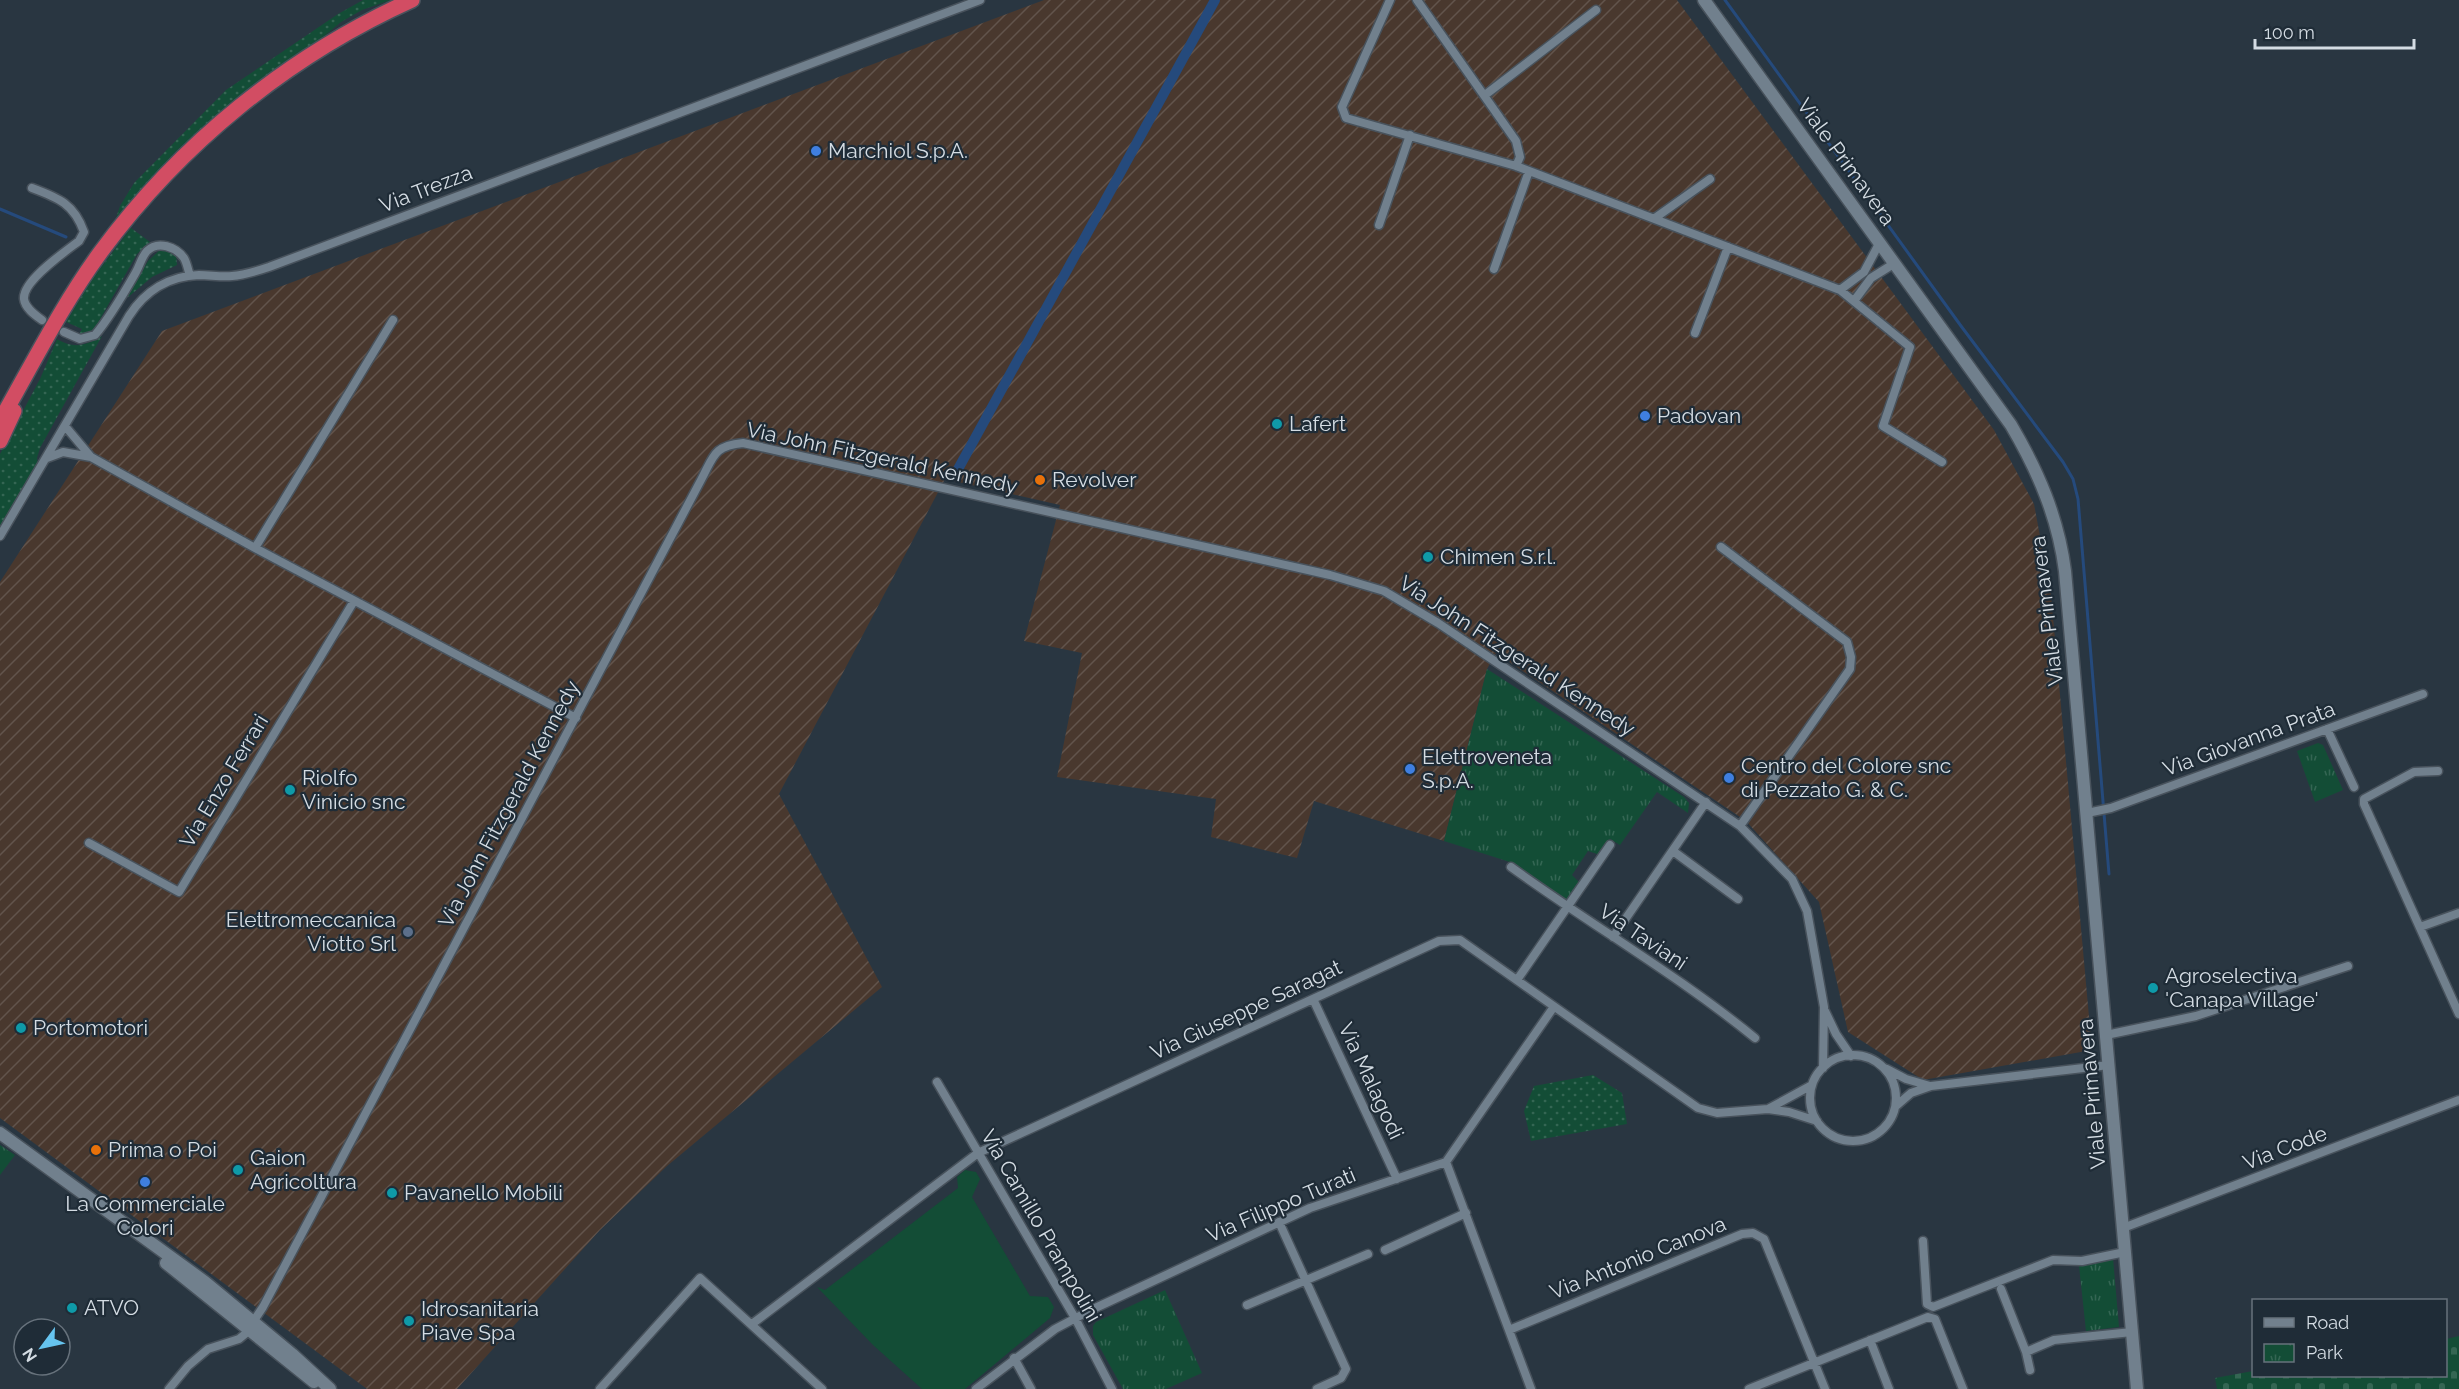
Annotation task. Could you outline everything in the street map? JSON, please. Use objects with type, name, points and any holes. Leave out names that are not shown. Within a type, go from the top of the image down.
[{"type":"highway","points":[[0,421],[74,292],[100,253],[159,183],[203,138],[249,99],[311,54],[411,0]]},
{"type":"highway","points":[[0,402],[29,369]]},
{"type":"highway","points":[[0,441],[29,369]]},
{"type":"main road","name":"Viale Primavera","points":[[1704,0],[2011,425],[2039,476],[2055,520],[2065,571],[2090,813],[2106,1035],[2137,1389]]},
{"type":"main road","points":[[0,1133],[137,1235],[170,1256],[301,1373],[328,1389]]},
{"type":"main road","points":[[137,1235],[156,1255],[186,1279],[301,1361],[328,1389]]},
{"type":"street","name":"Via Trezza","points":[[0,536],[129,316],[142,298],[162,284],[190,276],[232,276],[269,267],[980,0]]},
{"type":"street","points":[[1390,0],[1342,107],[1346,118],[1516,166],[1840,290],[1910,348],[1883,426],[1942,462]]},
{"type":"street","points":[[1417,0],[1516,141],[1520,157],[1516,166]]},
{"type":"street","points":[[1485,95],[1596,10]]},
{"type":"street","points":[[1378,225],[1410,135]]},
{"type":"street","points":[[1494,268],[1529,171]]},
{"type":"street","points":[[1655,218],[1710,179]]},
{"type":"street","points":[[32,188],[68,204],[79,217],[84,232],[79,241],[32,280],[25,290],[26,306],[42,320]]},
{"type":"street","points":[[1840,290],[1864,272],[1880,242]]},
{"type":"street","points":[[64,332],[80,339],[95,335],[137,271],[146,252],[153,246],[170,247],[180,253],[186,260],[190,276]]},
{"type":"street","points":[[1695,333],[1728,247]]},
{"type":"street","points":[[1854,302],[1871,278],[1895,263]]},
{"type":"street","points":[[255,548],[393,320]]},
{"type":"street","points":[[65,426],[91,457]]},
{"type":"street","points":[[59,437],[77,440]]},
{"type":"street","points":[[59,437],[64,446],[76,454]]},
{"type":"street","name":"Via John Fitzgerald Kennedy","points":[[251,1326],[718,450],[727,445],[743,443],[1330,575],[1384,591],[1438,623],[1706,802],[1740,826],[1792,879],[1807,911],[1824,1008],[1823,1068]]},
{"type":"street","points":[[47,458],[57,453],[91,457],[255,548],[576,718]]},
{"type":"street","points":[[1721,547],[1847,642],[1851,657],[1850,669],[1740,826]]},
{"type":"street","name":"Via Enzo Ferrari","points":[[89,843],[179,892],[354,601]]},
{"type":"street","name":"Via Giovanna Prata","points":[[2090,813],[2111,808],[2423,694]]},
{"type":"street","points":[[2327,729],[2354,787]]},
{"type":"street","points":[[2438,771],[2414,772],[2364,799],[2364,804],[2459,1014]]},
{"type":"street","points":[[1613,938],[1706,802]]},
{"type":"street","points":[[1516,980],[1610,845]]},
{"type":"street","points":[[1673,851],[1738,898]]},
{"type":"street","name":"Via Taviani","points":[[1511,867],[1755,1038]]},
{"type":"street","points":[[2421,927],[2459,913]]},
{"type":"street","name":"Via Giuseppe Saragat","points":[[752,1324],[978,1153],[1439,941],[1460,940],[1553,1008],[1698,1108],[1717,1113],[1768,1108],[1817,1120]]},
{"type":"street","points":[[2106,1035],[2196,1017],[2348,966]]},
{"type":"street","name":"Via Malagodi","points":[[1313,999],[1397,1179]]},
{"type":"street","points":[[1532,1389],[1446,1162],[1553,1008]]},
{"type":"street","name":"Via John Fitzgerald Kennedy","points":[[1824,1008],[1836,1034],[1851,1056]]},
{"type":"street","points":[[1881,1065],[1894,1084],[1896,1106],[1892,1118],[1884,1129],[1864,1140],[1848,1141],[1834,1137],[1825,1131],[1817,1120],[1811,1103],[1812,1085],[1823,1068],[1836,1059],[1851,1056],[1866,1057],[1881,1065],[1906,1079],[1931,1086]]},
{"type":"street","points":[[1896,1106],[1911,1093],[1931,1086],[2109,1065]]},
{"type":"street","name":"Via Camillo Prampolini","points":[[937,1082],[1075,1318],[1112,1389]]},
{"type":"street","name":"Via Giuseppe Saragat","points":[[1768,1108],[1812,1085]]},
{"type":"street","name":"Via Code","points":[[2123,1228],[2459,1100]]},
{"type":"street","name":"Via Filippo Turati","points":[[976,1389],[1014,1358],[1075,1318],[1279,1222],[1329,1201],[1446,1162]]},
{"type":"street","points":[[1385,1250],[1466,1213]]},
{"type":"street","points":[[1279,1222],[1346,1369],[1341,1377],[1317,1389]]},
{"type":"street","name":"Via Antonio Canova","points":[[1509,1330],[1742,1234],[1753,1233],[1764,1239],[1825,1389]]},
{"type":"street","points":[[1923,1241],[1927,1305],[1933,1307],[2044,1262],[2065,1259],[2082,1261],[2125,1252]]},
{"type":"street","points":[[1247,1305],[1368,1254]]},
{"type":"street","points":[[600,1389],[700,1278],[822,1389]]},
{"type":"street","points":[[2001,1289],[2026,1352],[2030,1370]]},
{"type":"street","points":[[1749,1389],[1928,1317],[1935,1319],[1963,1389]]},
{"type":"street","points":[[169,1389],[188,1366],[208,1349],[238,1339],[251,1326]]},
{"type":"street","points":[[2026,1352],[2054,1340],[2132,1332]]},
{"type":"street","points":[[1870,1340],[1889,1389]]},
{"type":"street","points":[[1014,1358],[1031,1389]]},
{"type":"shaded area","points":[[1044,0],[1677,0],[1994,430],[2034,504],[2051,595],[2092,1050],[1923,1080],[1848,1032],[1819,902],[1746,821],[1496,653],[1487,669],[1444,841],[1314,801],[1297,858],[1211,837],[1216,799],[1057,777],[1082,653],[1024,641],[1060,505],[945,479],[779,794],[882,987],[667,1166],[600,1230],[457,1389],[367,1389],[0,1118],[0,582],[162,331]]},
{"type":"green space","points":[[363,0],[391,0],[362,10],[341,22],[321,39],[231,103],[175,152],[116,218],[120,206],[134,183],[226,90],[338,14]]},
{"type":"green space","points":[[131,228],[150,242],[137,254],[95,328],[90,333],[78,336],[82,329],[66,322],[93,278]]},
{"type":"green space","points":[[161,249],[176,255],[177,265],[152,277],[127,298],[148,261]]},
{"type":"green space","points":[[102,336],[40,448],[37,458],[38,465],[0,530],[0,454],[40,379],[57,339],[69,344],[80,345]]},
{"type":"green space","points":[[1487,669],[1684,797],[1689,803],[1688,813],[1657,792],[1620,845],[1610,839],[1600,855],[1588,851],[1572,875],[1579,882],[1567,900],[1513,863],[1444,841]]},
{"type":"green space","points":[[2318,743],[2323,745],[2343,790],[2315,802],[2297,751]]},
{"type":"green space","points":[[1593,1075],[1622,1093],[1627,1124],[1531,1141],[1524,1111],[1534,1086]]},
{"type":"green space","points":[[0,1145],[15,1155],[0,1175]]},
{"type":"green space","points":[[965,1170],[976,1172],[980,1179],[972,1197],[1030,1296],[1048,1297],[1054,1307],[1050,1318],[965,1389],[922,1389],[873,1345],[817,1287],[825,1290],[958,1188],[957,1177]]},
{"type":"green space","points":[[2113,1258],[2119,1327],[2086,1331],[2079,1266]]},
{"type":"green space","points":[[1165,1290],[1202,1373],[1166,1389],[1123,1389],[1093,1335],[1093,1326],[1096,1322]]},
{"type":"green space","points":[[2459,1336],[2459,1389],[2217,1389],[2215,1378],[2252,1371],[2252,1377],[2447,1377],[2447,1339]]},
{"type":"waterway","points":[[957,471],[1215,0]]},
{"type":"waterway","points":[[1725,0],[1961,326],[2063,462],[2073,479],[2078,499],[2109,874]]},
{"type":"waterway","points":[[0,209],[66,237]]},
{"type":"place","name":"Marchiol S.p.A.","points":[[816,151]]},
{"type":"place","name":"Padovan","points":[[1645,416]]},
{"type":"place","name":"Lafert","points":[[1277,424]]},
{"type":"place","name":"Revolver","points":[[1040,480]]},
{"type":"place","name":"Chimen S.r.l.","points":[[1428,557]]},
{"type":"place","name":"Elettroveneta S.p.A.","points":[[1410,769]]},
{"type":"place","name":"Centro del Colore snc di Pezzato G. & C.","points":[[1729,778]]},
{"type":"place","name":"Riolfo Vinicio snc","points":[[290,790]]},
{"type":"place","name":"Elettromeccanica Viotto Srl","points":[[408,932]]},
{"type":"place","name":"Agroselectiva 'Canapa Village'","points":[[2153,988]]},
{"type":"place","name":"Portomotori","points":[[21,1028]]},
{"type":"place","name":"Prima o Poi","points":[[96,1150]]},
{"type":"place","name":"Gaion Agricoltura","points":[[238,1170]]},
{"type":"place","name":"La Commerciale Colori","points":[[145,1182]]},
{"type":"place","name":"Pavanello Mobili","points":[[392,1193]]},
{"type":"place","name":"ATVO","points":[[72,1308]]},
{"type":"place","name":"Idrosanitaria Piave Spa","points":[[409,1321]]}]
